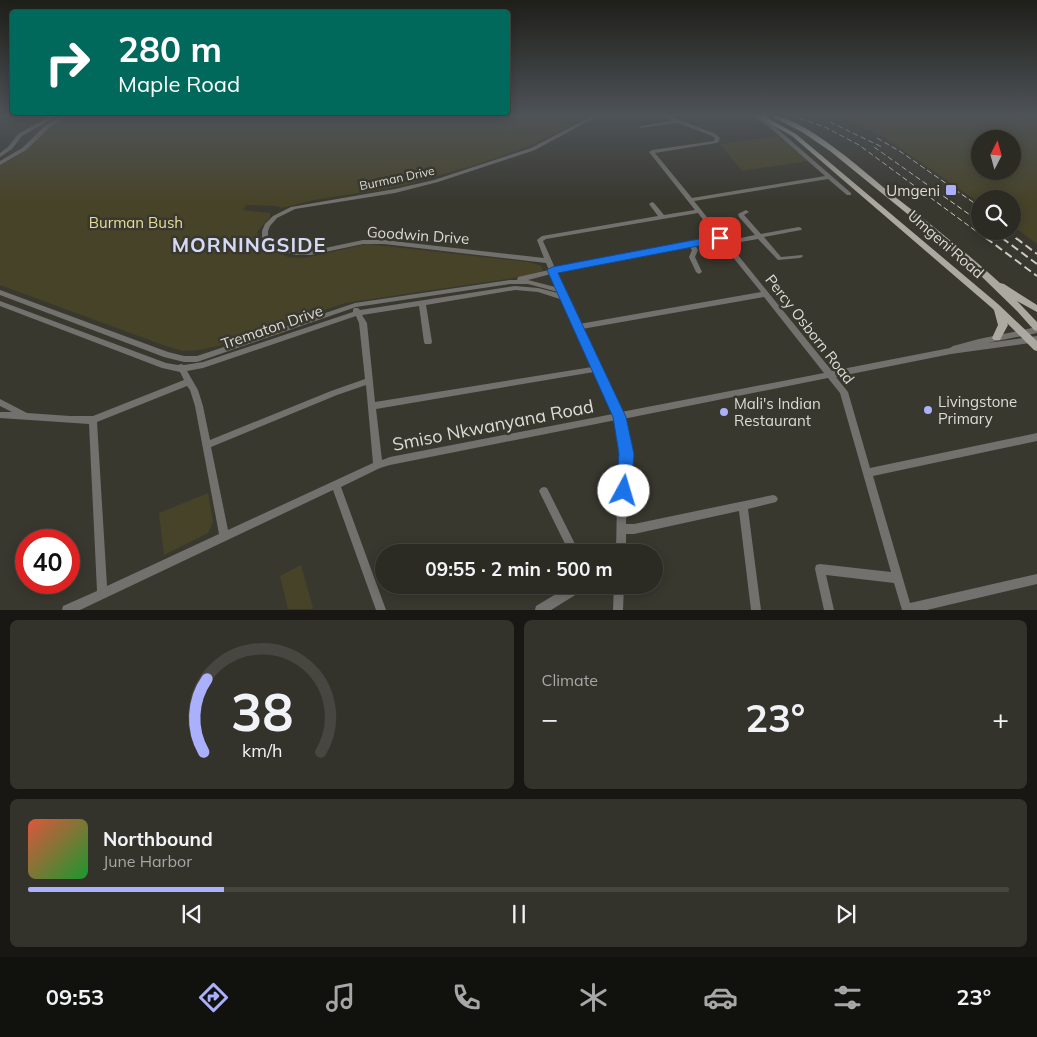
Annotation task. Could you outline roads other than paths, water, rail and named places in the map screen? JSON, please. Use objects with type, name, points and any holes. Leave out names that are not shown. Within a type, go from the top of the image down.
[{"type":"main road","name":"Umgeni Road","points":[[805,144],[995,306],[1032,340]]},
{"type":"main road","name":"Umgeni Road","points":[[825,144],[966,258],[992,281],[1037,329]]},
{"type":"main road","points":[[873,201],[887,201],[884,192]]},
{"type":"main road","points":[[992,281],[1008,289],[1037,309]]},
{"type":"main road","points":[[995,306],[1003,325],[998,338]]},
{"type":"street","points":[[0,155],[11,144]]},
{"type":"street","points":[[0,162],[29,144]]},
{"type":"street","name":"Burman Drive","points":[[282,212],[293,208],[395,191],[436,181],[542,144]]},
{"type":"street","name":"Percy Osborn Road","points":[[697,144],[652,152],[844,392],[908,609]]},
{"type":"street","points":[[792,144],[848,194]]},
{"type":"street","points":[[690,200],[829,177]]},
{"type":"street","points":[[652,204],[662,217]]},
{"type":"street","points":[[620,544],[627,454],[620,417],[540,242],[544,237],[698,210]]},
{"type":"street","name":"Goodwin Drive","points":[[282,212],[267,225],[265,237],[274,247],[287,252],[311,253],[362,242],[378,242],[548,261]]},
{"type":"street","points":[[746,212],[741,214],[742,217],[780,259],[800,256]]},
{"type":"street","points":[[501,285],[552,270],[691,244],[760,236],[799,229]]},
{"type":"street","points":[[691,244],[695,250],[692,257],[699,272]]},
{"type":"street","name":"Trematon Drive","points":[[0,303],[156,363],[181,369],[194,367],[280,339],[356,309],[371,301],[446,294],[501,285],[562,293]]},
{"type":"street","name":"Trematon Drive","points":[[0,292],[133,342],[184,359],[197,359],[276,331],[356,309],[367,311],[422,302],[446,294],[501,285]]},
{"type":"street","points":[[578,327],[765,294]]},
{"type":"street","points":[[363,323],[371,301]]},
{"type":"street","points":[[422,302],[428,342]]},
{"type":"street","points":[[34,316],[45,309]]},
{"type":"street","points":[[356,309],[363,323],[378,465]]},
{"type":"street","points":[[71,330],[81,322]]},
{"type":"street","name":"Smiso Nkwanyana Road","points":[[1032,340],[1037,329]]},
{"type":"street","points":[[276,331],[280,339]]},
{"type":"street","name":"Smiso Nkwanyana Road","points":[[951,351],[958,347],[998,338],[1032,340]]},
{"type":"street","name":"Smiso Nkwanyana Road","points":[[67,610],[378,465],[402,458],[951,351],[1032,340]]},
{"type":"street","points":[[124,350],[133,342]]},
{"type":"street","points":[[184,359],[181,369],[188,379],[199,406],[224,536]]},
{"type":"street","points":[[0,415],[93,420],[188,379],[197,359]]},
{"type":"street","points":[[372,406],[597,369]]},
{"type":"street","points":[[207,445],[334,393],[369,382]]},
{"type":"street","points":[[0,402],[26,415]]},
{"type":"street","points":[[93,420],[102,593]]},
{"type":"street","points":[[868,473],[1037,436]]},
{"type":"street","points":[[336,485],[381,610]]},
{"type":"street","points":[[544,491],[570,544]]},
{"type":"street","points":[[621,529],[634,529],[773,499]]},
{"type":"street","points":[[743,505],[756,610]]},
{"type":"street","points":[[829,610],[820,569],[898,578]]},
{"type":"street","points":[[908,609],[1037,579]]},
{"type":"street","points":[[540,610],[566,594]]},
{"type":"street","points":[[618,610],[619,594]]},
{"type":"railway","points":[[858,144],[971,227]]},
{"type":"railway","points":[[877,144],[882,147]]},
{"type":"railway","points":[[888,144],[971,201]]},
{"type":"railway","points":[[874,147],[971,216]]},
{"type":"railway","points":[[989,240],[1037,276]]},
{"type":"railway","points":[[1005,240],[1037,264]]},
{"type":"railway","points":[[1019,240],[1037,254]]},
{"type":"place","name":"Umgeni","points":[[951,190]]},
{"type":"place","name":"Livingstone Primary","points":[[928,410]]},
{"type":"place","name":"Mali's Indian Restaurant","points":[[724,412]]},
{"type":"district","name":"MORNINGSIDE","points":[[249,244]]},
{"type":"park label","name":"Burman Bush","points":[[136,222]]}]
